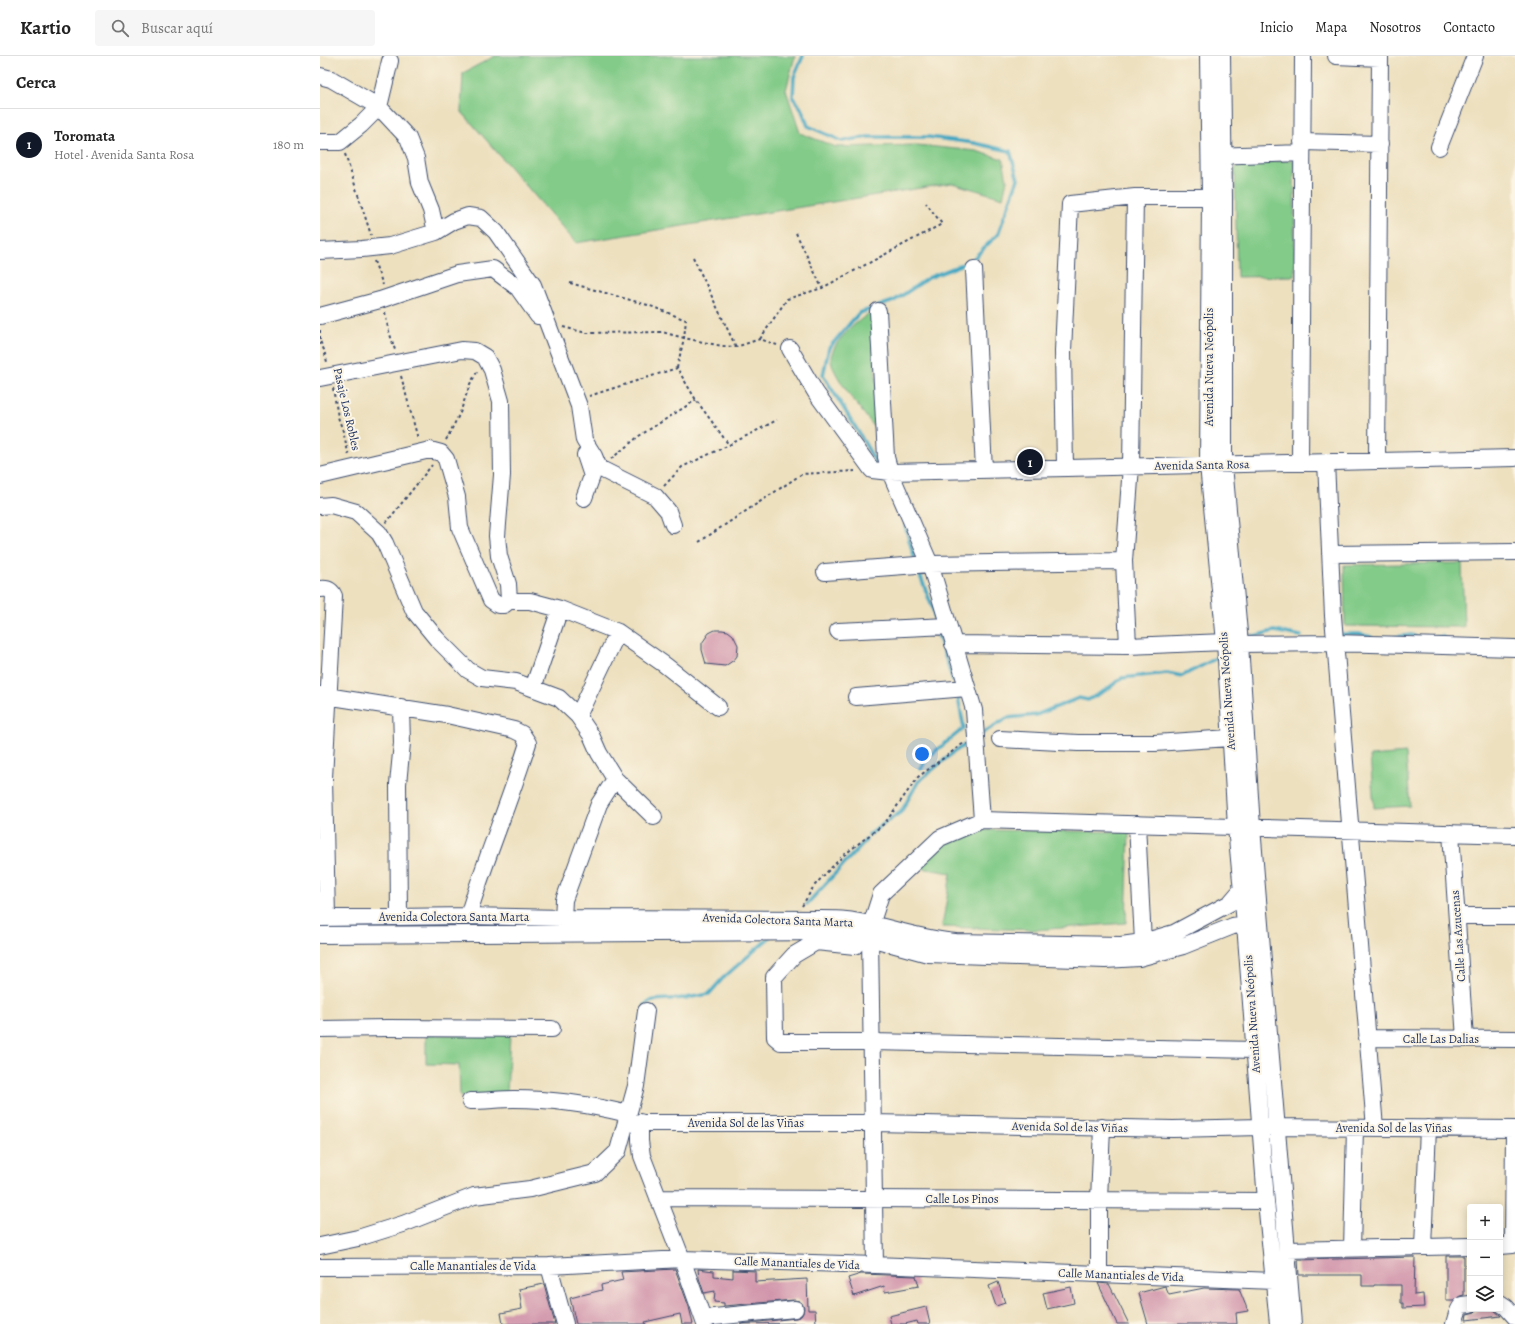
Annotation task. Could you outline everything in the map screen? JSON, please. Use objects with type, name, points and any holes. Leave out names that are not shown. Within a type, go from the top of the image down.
[{"type":"street","name":"Avenida Nueva Neópolis","points":[[1208,56],[1217,156],[1216,465],[1232,643],[1244,827],[1269,1127],[1266,1201],[1278,1324]]},
{"type":"street","name":"Avenida Nueva Neópolis","points":[[1216,135],[1222,56]]},
{"type":"street","points":[[1300,462],[1303,56]]},
{"type":"street","points":[[1336,56],[1380,57],[1377,461]]},
{"type":"street","points":[[1439,147],[1475,56]]},
{"type":"street","points":[[320,142],[340,142],[361,125],[378,107],[390,62]]},
{"type":"street","points":[[320,76],[331,79],[378,107],[408,138],[416,158],[420,183],[431,210],[436,232]]},
{"type":"street","points":[[1217,156],[1302,148],[1380,144]]},
{"type":"street","points":[[1128,646],[1124,561],[1131,466],[1135,197]]},
{"type":"street","points":[[1065,468],[1063,351],[1070,204],[1135,197],[1217,197]]},
{"type":"street","points":[[320,251],[390,246],[436,232],[454,221],[468,216],[481,218],[496,232],[533,285],[579,406],[585,456],[592,476],[584,498]]},
{"type":"street","points":[[320,316],[380,300],[457,274],[493,268],[518,288],[548,327]]},
{"type":"street","points":[[974,269],[984,470]]},
{"type":"street","points":[[878,311],[886,457],[890,472],[930,564],[974,710],[982,820]]},
{"type":"street","points":[[790,349],[816,393],[872,470]]},
{"type":"street","points":[[325,377],[462,350],[476,351],[485,357],[492,370],[502,401],[502,475],[497,536],[499,556],[508,584],[509,601]]},
{"type":"street","points":[[584,440],[594,456],[599,468],[655,496],[668,512],[673,525]]},
{"type":"street","points":[[320,476],[430,450],[442,452],[446,459],[457,497],[460,528],[491,600],[498,606],[504,605],[509,601],[530,601],[560,609],[618,632],[665,665],[718,707]]},
{"type":"street","name":"Avenida Santa Rosa","points":[[872,470],[890,472],[1515,458]]},
{"type":"street","points":[[1326,462],[1335,643],[1375,1128]]},
{"type":"street","points":[[320,506],[330,505],[356,512],[378,533],[385,543],[414,611],[437,639],[468,670],[482,678],[516,682],[558,698],[578,716],[591,735],[599,753],[615,779],[654,817]]},
{"type":"street","points":[[1330,554],[1515,552]]},
{"type":"street","points":[[825,572],[930,564],[1124,561]]},
{"type":"street","points":[[320,589],[327,588],[332,591],[334,596],[325,696],[323,918]]},
{"type":"street","points":[[533,688],[560,609]]},
{"type":"street","points":[[838,631],[948,626]]},
{"type":"street","points":[[578,716],[618,632]]},
{"type":"street","name":"Avenida Nueva Neópolis","points":[[1232,643],[1230,738],[1244,827],[1242,889],[1255,1050],[1269,1127],[1287,1250],[1293,1324]]},
{"type":"street","points":[[953,644],[1128,646],[1232,643],[1335,643],[1515,648]]},
{"type":"street","points":[[856,697],[967,688]]},
{"type":"street","points":[[325,696],[447,715],[514,730],[522,734],[528,743],[514,788],[468,916]]},
{"type":"street","points":[[399,917],[398,784],[402,742],[401,707]]},
{"type":"street","points":[[1000,739],[1078,743],[1156,744],[1230,738]]},
{"type":"street","points":[[563,918],[564,900],[599,804],[615,779]]},
{"type":"street","points":[[875,1265],[870,937],[881,894],[940,838],[982,820],[1515,835]]},
{"type":"street","points":[[1136,824],[1143,942]]},
{"type":"street","name":"Calle Las Azucenas","points":[[1451,833],[1466,1039]]},
{"type":"street","name":"Avenida Colectora Santa Marta","points":[[320,935],[832,932],[870,937],[956,942],[1121,945],[1143,942],[1174,933],[1230,903],[1242,889]]},
{"type":"street","name":"Avenida Colectora Santa Marta","points":[[323,918],[468,916],[846,920],[870,937],[928,954],[1105,960],[1139,958],[1183,946],[1233,926],[1245,924]]},
{"type":"street","points":[[1457,916],[1515,916]]},
{"type":"street","points":[[870,937],[816,942],[794,955],[774,977],[775,1036],[781,1042],[872,1042],[1255,1050]]},
{"type":"street","points":[[320,1246],[358,1238],[403,1224],[474,1196],[530,1189],[595,1173],[618,1152],[631,1120],[646,1011]]},
{"type":"street","points":[[320,1030],[388,1028],[552,1029]]},
{"type":"street","name":"Calle Las Dalias","points":[[1367,1038],[1515,1039]]},
{"type":"street","name":"Avenida Sol de las Viñas","points":[[470,1102],[513,1099],[554,1102],[605,1108],[631,1120],[1173,1129],[1269,1127],[1514,1129]]},
{"type":"street","points":[[631,1120],[640,1141],[642,1156],[682,1259],[704,1321],[795,1309]]},
{"type":"street","points":[[1099,1274],[1099,1200],[1102,1127]]},
{"type":"street","points":[[1352,1249],[1355,1128]]},
{"type":"street","points":[[1423,1247],[1428,1128]]},
{"type":"street","points":[[1506,1246],[1514,1129]]},
{"type":"street","name":"Calle Los Pinos","points":[[658,1198],[1266,1201]]},
{"type":"street","points":[[1287,1250],[1467,1246]]},
{"type":"street","name":"Calle Manantiales de Vida","points":[[320,1267],[549,1266],[682,1259],[1274,1281]]},
{"type":"street","points":[[549,1266],[565,1324]]},
{"type":"street","points":[[1454,1324],[1460,1307],[1462,1304],[1467,1304]]},
{"type":"street","points":[[1503,1305],[1515,1317]]},
{"type":"path","points":[[760,339],[787,299],[822,288],[942,224],[926,203]]},
{"type":"path","points":[[796,233],[822,288]]},
{"type":"path","points":[[693,257],[736,347]]},
{"type":"path","points":[[570,283],[648,305],[686,320],[684,338],[677,368],[696,400],[729,444]]},
{"type":"path","points":[[548,327],[586,333],[662,332],[722,346],[736,347],[760,339],[790,349]]},
{"type":"path","name":"Pasaje Los Robles","points":[[320,330],[320,341],[324,350],[325,377],[353,468]]},
{"type":"path","points":[[378,533],[442,452],[446,440],[460,413],[470,384],[485,357]]},
{"type":"path","points":[[577,400],[677,368]]},
{"type":"path","points":[[599,468],[639,436],[696,400]]},
{"type":"path","points":[[655,496],[682,466],[777,420]]},
{"type":"path","points":[[699,542],[802,474],[872,470]]},
{"type":"path","points":[[795,919],[814,886],[844,855],[885,823],[918,777],[976,734]]},
{"type":"green space","points":[[495,56],[795,56],[786,90],[800,133],[836,147],[917,145],[976,151],[1003,159],[1007,180],[1003,198],[952,183],[576,243],[461,111],[463,73]]},
{"type":"green space","points":[[1294,160],[1295,276],[1237,277],[1235,169],[1239,164]]},
{"type":"green space","points":[[871,312],[880,434],[844,387],[833,367],[831,360],[835,346],[840,339],[853,326]]},
{"type":"green space","points":[[1462,563],[1464,627],[1345,626],[1344,565]]},
{"type":"green space","points":[[1406,753],[1410,806],[1374,808],[1370,756]]},
{"type":"green space","points":[[980,830],[1129,832],[1126,923],[1036,930],[942,927],[951,873],[920,868],[921,854],[948,837]]},
{"type":"green space","points":[[510,1034],[507,1095],[460,1097],[459,1065],[426,1064],[426,1035]]},
{"type":"building","points":[[715,630],[728,631],[733,635],[738,645],[737,656],[725,666],[706,664],[702,650],[702,643],[709,633]]},
{"type":"building","points":[[1446,1256],[1464,1256],[1464,1295],[1453,1301],[1446,1301]]},
{"type":"building","points":[[1415,1257],[1414,1295],[1423,1294],[1424,1307],[1403,1308],[1403,1303],[1401,1303],[1401,1285],[1362,1286],[1362,1275],[1299,1275],[1298,1260]]},
{"type":"building","points":[[675,1269],[689,1307],[693,1324],[682,1324],[680,1314],[645,1322],[646,1324],[576,1324],[570,1298],[602,1290],[601,1285],[623,1280],[621,1272]]},
{"type":"building","points":[[698,1269],[714,1271],[714,1276],[733,1278],[733,1270],[755,1271],[755,1282],[807,1279],[808,1310],[815,1310],[816,1323],[740,1324],[796,1318],[801,1316],[804,1308],[802,1303],[794,1300],[724,1306],[724,1303],[714,1302],[715,1291],[704,1293],[699,1278]]},
{"type":"building","points":[[861,1274],[916,1276],[919,1286],[885,1292],[884,1286],[854,1296],[848,1278]]},
{"type":"building","points":[[998,1282],[1005,1303],[996,1306],[989,1286]]},
{"type":"building","points":[[1098,1283],[1109,1284],[1129,1324],[1117,1324]]},
{"type":"building","points":[[544,1284],[555,1324],[503,1324],[501,1313],[522,1309],[519,1289]]},
{"type":"building","points":[[1165,1286],[1169,1295],[1204,1288],[1239,1289],[1248,1311],[1236,1313],[1237,1324],[1148,1324],[1139,1293]]},
{"type":"building","points":[[1071,1287],[1074,1303],[1047,1309],[1043,1293]]},
{"type":"building","points":[[926,1307],[930,1324],[918,1324],[917,1321],[905,1324],[891,1324],[889,1316]]},
{"type":"building","points":[[1475,1312],[1496,1312],[1501,1316],[1466,1320],[1467,1314]]},
{"type":"waterway","points":[[803,56],[794,77],[793,98],[801,108],[808,126],[842,141],[868,137],[928,137],[974,143],[1010,151],[1018,179],[998,234],[971,261],[928,278],[894,301],[879,306]]},
{"type":"waterway","points":[[874,308],[859,313],[829,348],[823,375],[876,463]]},
{"type":"waterway","points":[[905,526],[915,560]]},
{"type":"waterway","points":[[918,570],[933,609],[935,622]]},
{"type":"waterway","points":[[937,631],[953,681]]},
{"type":"waterway","points":[[1250,637],[1274,631],[1301,636]]},
{"type":"waterway","points":[[1339,634],[1359,634],[1371,637]]},
{"type":"waterway","points":[[1395,637],[1411,635],[1424,639]]},
{"type":"waterway","points":[[1430,639],[1442,636],[1447,641]]},
{"type":"waterway","points":[[981,734],[1007,718],[1036,715],[1079,698],[1088,700],[1106,690],[1122,678],[1167,673],[1182,676],[1215,659],[1220,654]]},
{"type":"waterway","points":[[921,769],[927,758],[964,728],[957,693]]},
{"type":"waterway","points":[[888,821],[901,812],[918,782],[954,752],[971,741]]},
{"type":"waterway","points":[[869,835],[885,823]]},
{"type":"waterway","points":[[807,904],[866,840]]},
{"type":"waterway","points":[[645,1005],[653,1000],[686,998],[709,994],[723,978],[769,938]]},
{"type":"place","name":"Toromata","points":[[1030,462]]}]
